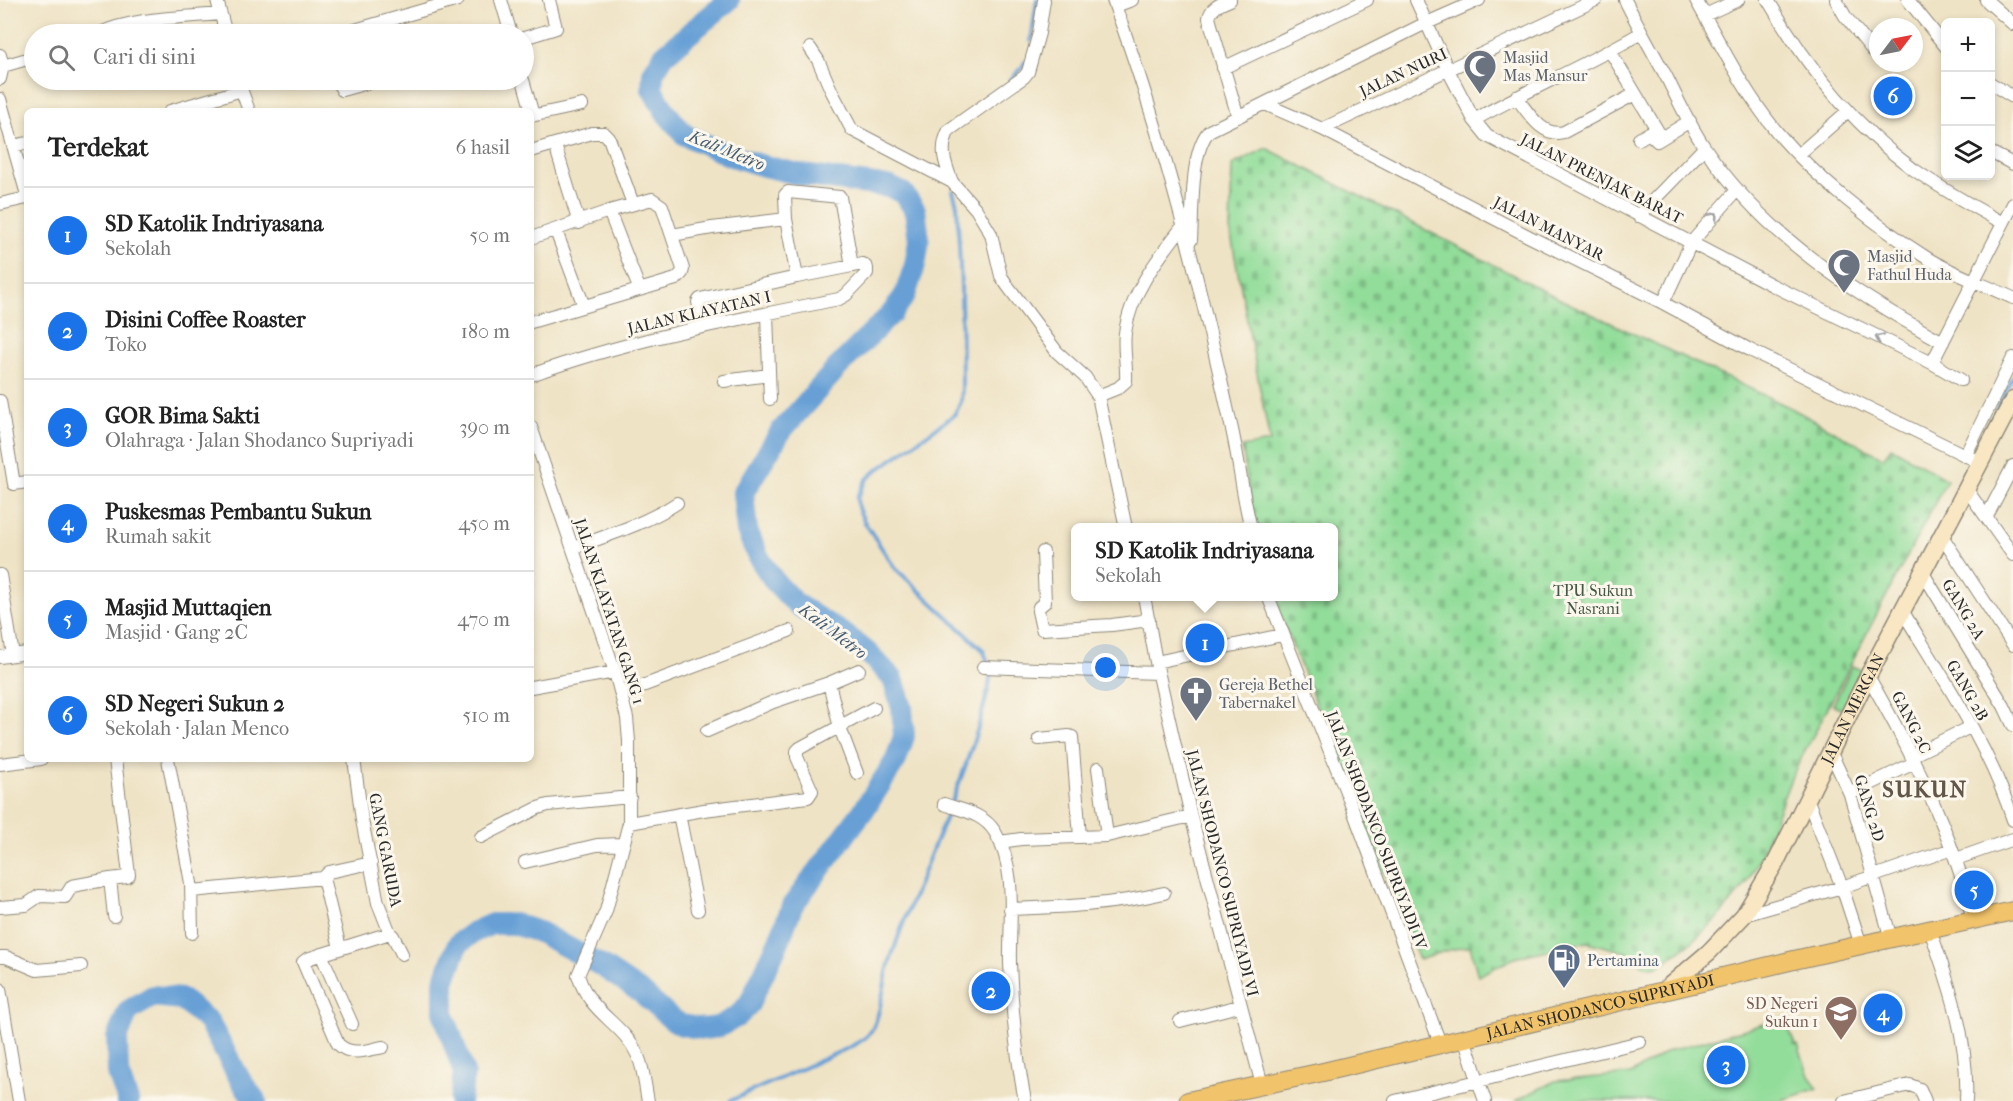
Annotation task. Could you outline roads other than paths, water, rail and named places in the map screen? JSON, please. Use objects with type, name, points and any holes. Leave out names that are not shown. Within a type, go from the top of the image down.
[{"type":"main road","name":"JALAN SHODANCO SUPRIYADI","points":[[1188,1101],[2013,911]]},
{"type":"street","points":[[217,0],[223,24]]},
{"type":"street","points":[[375,24],[458,0]]},
{"type":"street","points":[[501,0],[508,24]]},
{"type":"street","points":[[534,35],[556,28],[549,0]]},
{"type":"street","points":[[952,182],[943,154],[943,141],[949,130],[1028,72],[1039,33],[1044,0]]},
{"type":"street","points":[[1132,0],[1115,3],[1152,112],[1190,247],[1232,427],[1250,523]]},
{"type":"street","points":[[1230,0],[1210,12],[1210,22],[1238,117]]},
{"type":"street","points":[[1223,68],[1367,0]]},
{"type":"street","name":"JALAN PRENJAK BARAT","points":[[1416,0],[1474,120],[1487,136],[1691,243],[1737,190]]},
{"type":"street","points":[[1190,247],[1198,149],[1209,131],[1426,23],[1479,0]]},
{"type":"street","name":"JALAN NURI","points":[[1322,129],[1596,0]]},
{"type":"street","points":[[1624,0],[1704,148],[1737,190],[1807,255],[1865,297],[1943,342]]},
{"type":"street","points":[[1696,0],[1757,105],[1798,155],[1824,180],[1886,230],[1928,259],[2013,298]]},
{"type":"street","points":[[1705,15],[1738,0]]},
{"type":"street","points":[[1768,0],[1804,57],[1848,111],[1912,168],[1958,198],[2003,223]]},
{"type":"street","points":[[1836,0],[1845,16],[1869,46]]},
{"type":"street","points":[[1908,0],[1941,41]]},
{"type":"street","points":[[1986,0],[2013,24]]},
{"type":"street","points":[[126,24],[220,14]]},
{"type":"street","points":[[1474,120],[1641,33]]},
{"type":"street","points":[[810,48],[852,130],[952,182],[976,209],[988,228],[1001,276],[1057,352],[1085,377],[1098,396],[1125,523]]},
{"type":"street","points":[[1610,51],[1662,138]]},
{"type":"street","points":[[0,79],[2,61],[24,58]]},
{"type":"street","points":[[1995,86],[2013,97]]},
{"type":"street","points":[[180,108],[227,90]]},
{"type":"street","points":[[242,90],[248,108]]},
{"type":"street","points":[[526,90],[530,108]]},
{"type":"street","points":[[1516,97],[1545,130],[1557,134],[1635,94]]},
{"type":"street","points":[[0,99],[24,176]]},
{"type":"street","name":"JALAN MANYAR","points":[[1265,104],[1322,129],[1663,303],[1752,351],[1973,459]]},
{"type":"street","points":[[534,116],[582,105]]},
{"type":"street","points":[[1798,155],[1848,111]]},
{"type":"street","points":[[1639,139],[1649,133],[1656,141],[1690,121]]},
{"type":"street","points":[[534,150],[592,133],[604,133],[609,138],[633,204]]},
{"type":"street","points":[[13,146],[24,144]]},
{"type":"street","points":[[555,145],[579,223]]},
{"type":"street","points":[[1638,216],[1704,148]]},
{"type":"street","points":[[1995,155],[2013,164]]},
{"type":"street","points":[[704,327],[698,302],[700,299],[852,266],[840,197],[788,192],[785,195],[786,219],[797,277]]},
{"type":"street","points":[[0,204],[24,197]]},
{"type":"street","points":[[534,237],[652,199],[659,203],[683,266],[682,273],[676,279],[639,288],[534,321]]},
{"type":"street","points":[[1932,363],[2013,204]]},
{"type":"street","points":[[609,212],[639,288]]},
{"type":"street","points":[[672,235],[786,219]]},
{"type":"street","points":[[1098,396],[1124,385],[1126,381],[1125,336],[1132,306],[1163,253],[1183,226]]},
{"type":"street","points":[[556,231],[584,306]]},
{"type":"street","points":[[1663,303],[1691,243],[1932,363],[1961,380]]},
{"type":"street","name":"JALAN KLAYATAN I","points":[[534,374],[626,345],[839,299],[846,295],[867,273],[867,268],[863,264],[852,266]]},
{"type":"street","points":[[767,314],[770,399]]},
{"type":"street","points":[[1973,459],[2013,358]]},
{"type":"street","points":[[724,381],[769,375]]},
{"type":"street","name":"JALAN MERGAN","points":[[1662,992],[1709,951],[1744,915],[1776,862],[1868,676],[1967,490],[1973,459],[2013,400]]},
{"type":"street","points":[[0,401],[21,483],[0,486]]},
{"type":"street","name":"JALAN KLAYATAN GANG 1","points":[[536,459],[573,548],[615,672],[629,741],[629,823],[611,895],[578,975],[586,996],[597,1010],[623,1034],[639,1057],[648,1101]]},
{"type":"street","points":[[1988,516],[2013,466]]},
{"type":"street","points":[[1967,490],[1988,516],[2013,555]]},
{"type":"street","points":[[573,548],[637,524],[677,503]]},
{"type":"street","points":[[1942,536],[2013,645]]},
{"type":"street","points":[[1043,552],[1045,602],[1038,611],[1042,629],[1103,626],[1149,620]]},
{"type":"street","name":"GANG 2A","points":[[1923,573],[2004,706],[2013,725]]},
{"type":"street","points":[[0,576],[13,655]]},
{"type":"street","name":"JALAN SHODANCO SUPRIYADI VI","points":[[1145,601],[1157,668],[1191,816],[1239,1006],[1262,1085]]},
{"type":"street","name":"JALAN SHODANCO SUPRIYADI IV","points":[[1269,601],[1347,794],[1440,1043]]},
{"type":"street","name":"GANG 2B","points":[[1903,612],[1970,727],[1995,776],[2013,820]]},
{"type":"street","points":[[621,694],[789,631]]},
{"type":"street","points":[[989,667],[1157,668],[1282,635]]},
{"type":"street","points":[[0,657],[24,653]]},
{"type":"street","points":[[707,731],[773,702],[859,670]]},
{"type":"street","points":[[534,686],[615,672]]},
{"type":"street","name":"GANG 2C","points":[[1868,676],[1913,760],[1954,854],[1973,920]]},
{"type":"street","points":[[829,683],[840,728],[857,773]]},
{"type":"street","points":[[629,823],[808,797],[812,791],[797,757],[797,751],[874,708]]},
{"type":"street","points":[[1850,794],[1970,727]]},
{"type":"street","points":[[1039,739],[1072,737],[1080,837]]},
{"type":"street","name":"GANG 2D","points":[[1831,753],[1850,794],[1891,939]]},
{"type":"street","points":[[0,764],[24,761]]},
{"type":"street","points":[[0,907],[26,905],[39,896],[65,897],[72,886],[129,875],[115,762]]},
{"type":"street","points":[[169,762],[192,891],[192,933]]},
{"type":"street","name":"GANG GARUDA","points":[[321,954],[390,933],[378,903],[362,820],[354,762]]},
{"type":"street","points":[[1098,768],[1107,836]]},
{"type":"street","points":[[481,837],[548,805],[630,797]]},
{"type":"street","points":[[1807,798],[1842,887],[1861,945]]},
{"type":"street","points":[[949,806],[983,818],[994,831],[1006,859],[1013,1012],[1017,1060],[1025,1101]]},
{"type":"street","points":[[679,814],[698,910]]},
{"type":"street","points":[[1000,842],[1107,836],[1191,816]]},
{"type":"street","points":[[1744,915],[1842,887],[1872,875],[2013,839]]},
{"type":"street","points":[[525,862],[597,845],[623,844]]},
{"type":"street","points":[[192,891],[322,878],[329,872],[371,862]]},
{"type":"street","points":[[322,878],[340,948]]},
{"type":"street","points":[[110,879],[114,916]]},
{"type":"street","points":[[1010,909],[1097,905],[1164,893]]},
{"type":"street","points":[[1930,930],[1957,1012],[1965,1050],[1966,1101]]},
{"type":"street","points":[[390,933],[402,954]]},
{"type":"street","points":[[352,1024],[321,954],[307,959],[303,962],[338,1044],[348,1052],[383,1047]]},
{"type":"street","points":[[0,957],[6,957],[37,970],[81,966]]},
{"type":"street","points":[[0,989],[5,1052],[20,1101]]},
{"type":"street","points":[[1180,1021],[1239,1006]]},
{"type":"street","points":[[1464,1038],[1485,1101]]},
{"type":"street","points":[[1395,1101],[1640,1042]]},
{"type":"street","points":[[1844,1101],[1910,1086],[1920,1089],[1925,1101]]},
{"type":"waterway","name":"Kali Metro","points":[[460,1101],[464,1073],[444,1015],[444,982],[458,944],[474,932],[492,924],[514,924],[539,932],[600,965],[642,993],[670,1018],[682,1025],[703,1029],[718,1027],[738,1016],[749,1004],[779,941],[792,906],[863,811],[896,760],[904,736],[902,708],[893,679],[868,653],[845,635],[796,604],[775,582],[759,558],[747,531],[743,493],[781,431],[838,367],[892,313],[905,295],[915,265],[919,240],[915,210],[903,193],[890,187],[802,175],[764,166],[731,156],[685,135],[666,113],[652,89],[653,73],[664,55],[729,0]]},
{"type":"waterway","points":[[1031,41],[1037,0]]},
{"type":"waterway","points":[[1011,79],[1025,62]]},
{"type":"waterway","points":[[730,1101],[854,1045],[865,1038],[873,1028],[889,964],[969,756],[989,685],[989,667],[983,650],[895,568],[865,523],[858,508],[857,498],[866,480],[954,415],[961,402],[961,286],[957,205],[953,191]]},
{"type":"waterway","points":[[1963,477],[2013,377]]},
{"type":"waterway","name":"Kali Metro","points":[[128,1101],[118,1073],[117,1038],[128,1011],[153,996],[181,999],[208,1021],[241,1081],[256,1101]]},
{"type":"place","name":"Masjid Mas Mansur","points":[[1480,95]]},
{"type":"place","name":"SD Negeri Sukun 2","points":[[1893,96]]},
{"type":"place","name":"Masjid Fathul Huda","points":[[1844,294]]},
{"type":"place","name":"SD Katolik Indriyasana","points":[[1205,643]]},
{"type":"place","name":"Gereja Bethel Tabernakel","points":[[1196,722]]},
{"type":"place","name":"Masjid Muttaqien","points":[[1974,890]]},
{"type":"place","name":"Pertamina","points":[[1564,989]]},
{"type":"place","name":"Disini Coffee Roaster","points":[[991,991]]},
{"type":"place","name":"Puskesmas Pembantu Sukun","points":[[1883,1013]]},
{"type":"place","name":"SD Negeri Sukun 1","points":[[1841,1041]]},
{"type":"place","name":"GOR Bima Sakti","points":[[1726,1065]]},
{"type":"district","name":"SUKUN","points":[[1925,789]]},
{"type":"park label","name":"TPU Sukun Nasrani","points":[[1593,599]]}]
